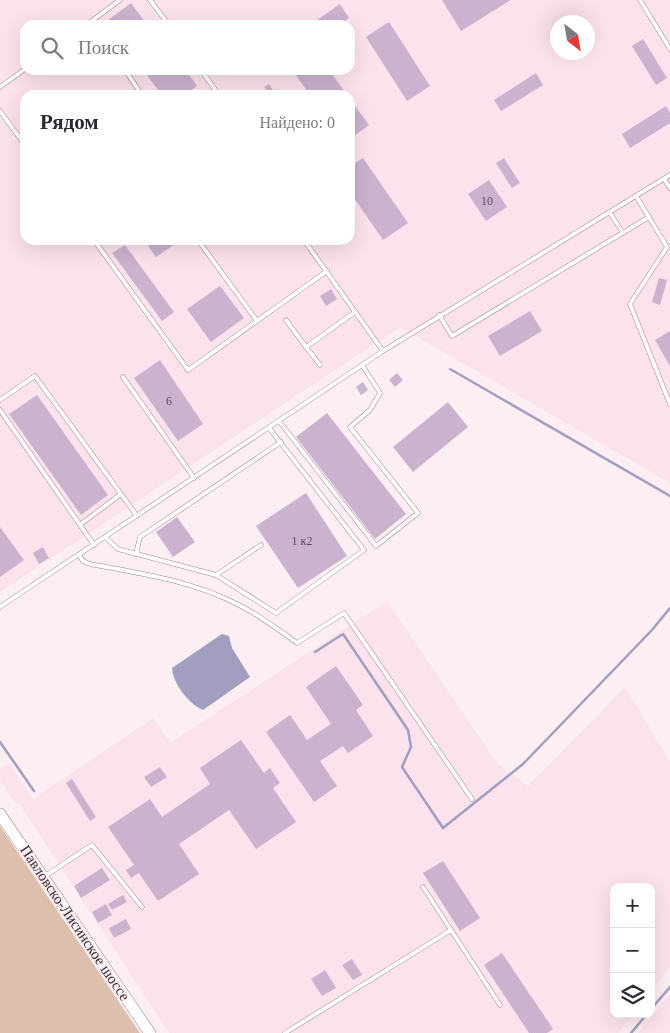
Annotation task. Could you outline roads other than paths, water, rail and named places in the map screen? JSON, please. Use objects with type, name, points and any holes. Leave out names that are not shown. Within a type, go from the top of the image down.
[{"type":"main road","name":"Павловско-Лисинское шоссе","points":[[0,814],[150,1033]]},
{"type":"lane","points":[[95,20],[120,0]]},
{"type":"lane","points":[[150,0],[165,20]]},
{"type":"lane","points":[[640,0],[670,49]]},
{"type":"lane","points":[[0,87],[20,73]]},
{"type":"lane","points":[[128,75],[139,90]]},
{"type":"lane","points":[[205,75],[216,90]]},
{"type":"lane","points":[[0,111],[20,138]]},
{"type":"lane","points":[[0,607],[383,351],[670,175]]},
{"type":"lane","points":[[664,179],[670,188]]},
{"type":"lane","points":[[636,196],[667,247],[630,304],[670,404]]},
{"type":"lane","points":[[610,213],[623,233]]},
{"type":"lane","points":[[439,315],[452,336],[648,216]]},
{"type":"lane","points":[[98,245],[188,370],[327,271]]},
{"type":"lane","points":[[202,245],[257,321]]},
{"type":"lane","points":[[308,245],[383,351]]},
{"type":"lane","points":[[306,347],[355,312]]},
{"type":"lane","points":[[286,320],[320,365]]},
{"type":"lane","points":[[278,421],[376,546],[418,513],[350,426],[370,410],[380,393],[362,366]]},
{"type":"lane","points":[[0,400],[35,376],[137,516]]},
{"type":"lane","points":[[123,378],[194,478]]},
{"type":"lane","points":[[0,410],[94,545]]},
{"type":"lane","points":[[106,537],[118,549],[216,575],[276,612],[364,550],[269,428]]},
{"type":"lane","points":[[136,554],[140,537],[280,442]]},
{"type":"lane","points":[[81,524],[122,494]]},
{"type":"lane","points":[[216,575],[261,544]]},
{"type":"lane","points":[[79,555],[83,561],[90,564],[136,572],[205,590],[263,618],[296,643],[344,613],[472,799]]},
{"type":"lane","points":[[44,877],[92,845],[142,907]]},
{"type":"lane","points":[[423,887],[500,1005]]},
{"type":"lane","points":[[285,1033],[451,930]]},
{"type":"waterway","points":[[450,369],[670,496]]},
{"type":"waterway","points":[[315,652],[343,634],[408,730],[411,747],[402,767],[443,828],[523,764],[652,630],[670,608]]},
{"type":"waterway","points":[[0,742],[34,791]]},
{"type":"waterway","points":[[655,1004],[670,987]]},
{"type":"waterway","points":[[631,1033],[644,1018]]}]
